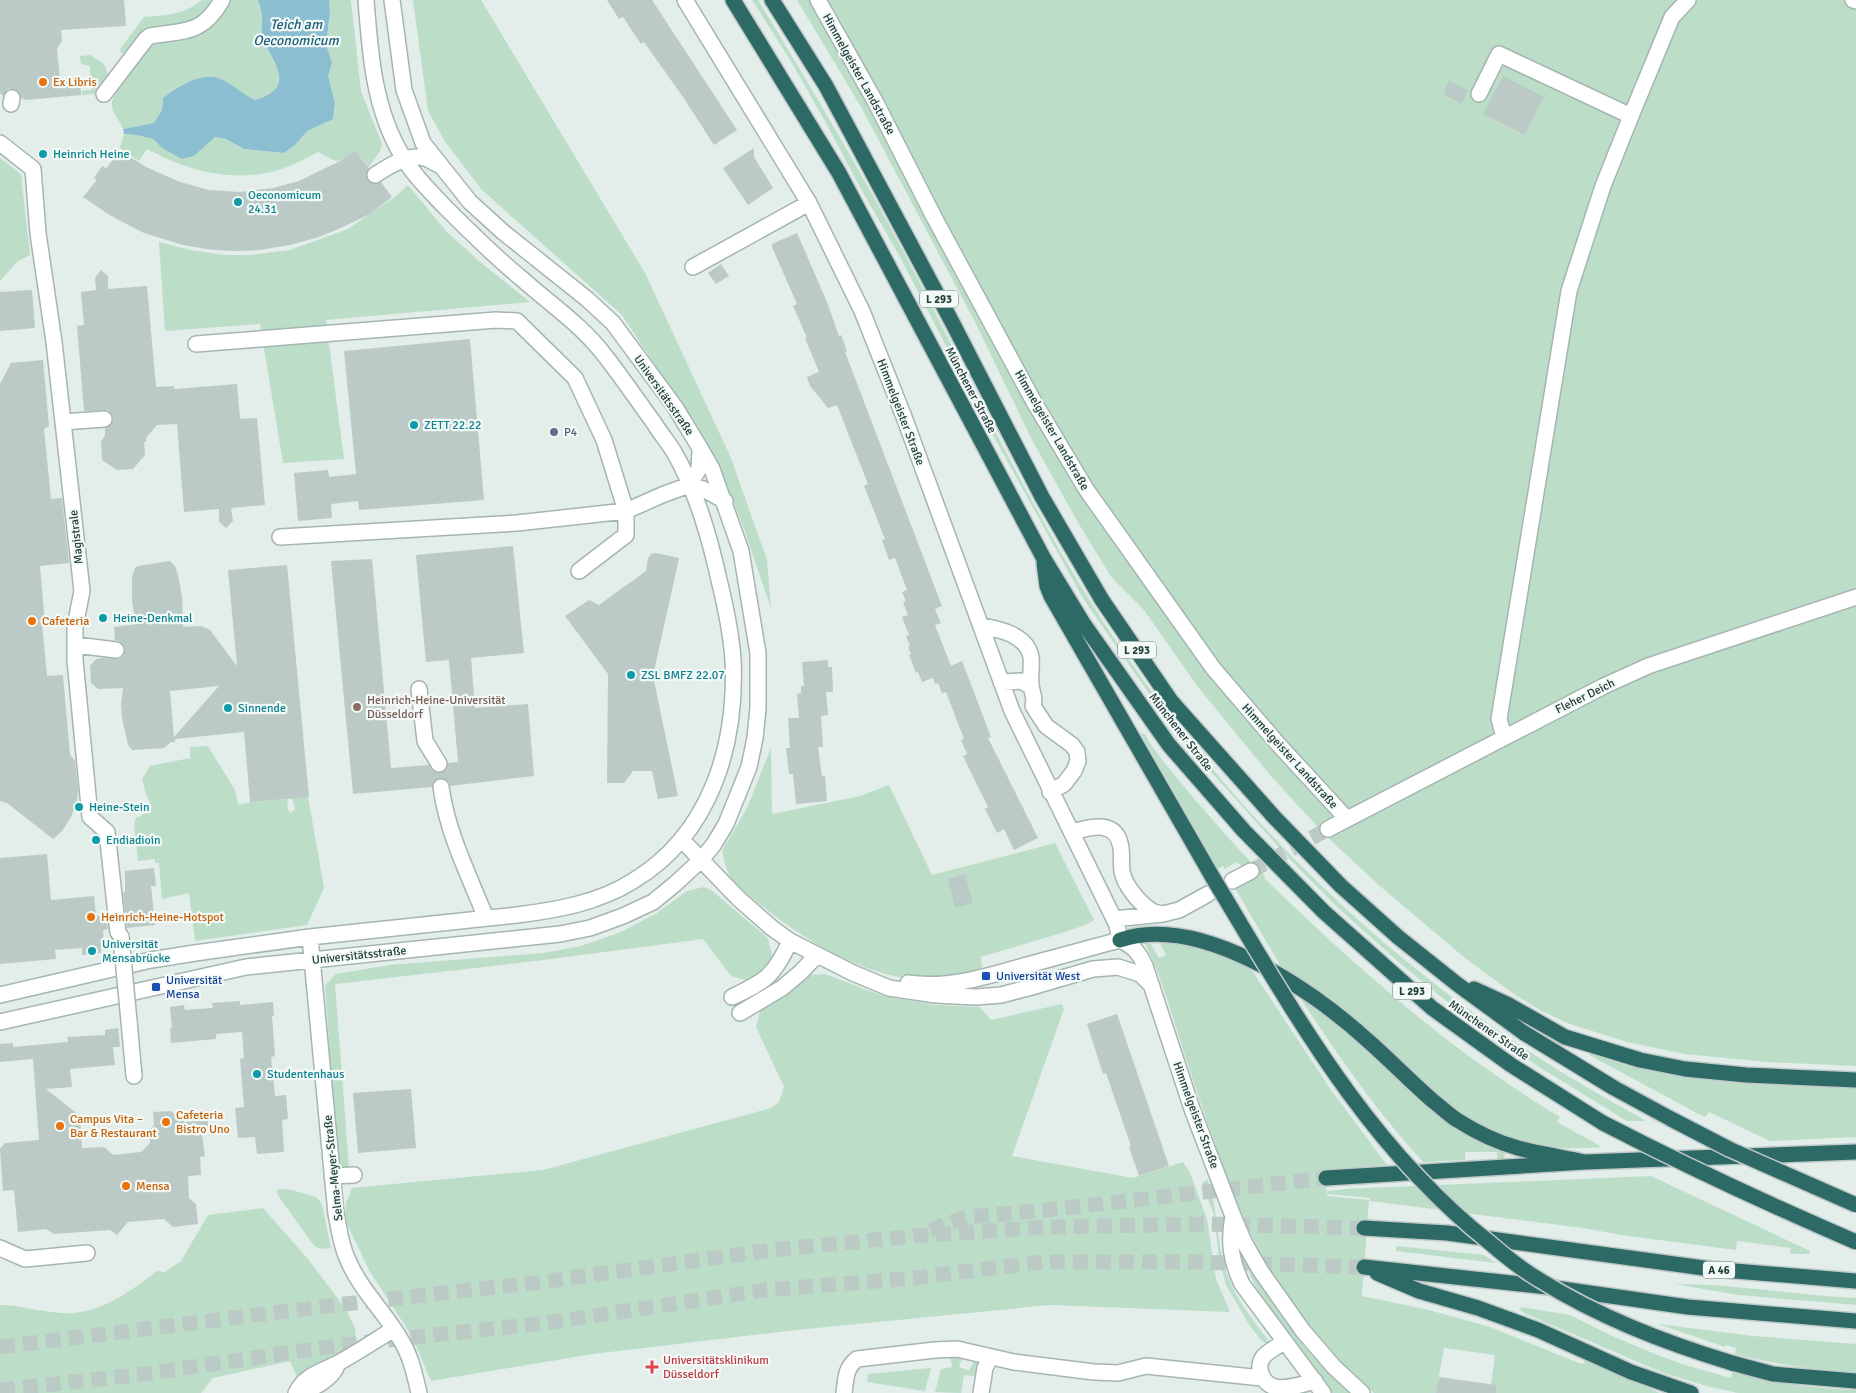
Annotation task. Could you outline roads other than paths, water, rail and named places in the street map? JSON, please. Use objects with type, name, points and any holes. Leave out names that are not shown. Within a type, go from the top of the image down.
[{"type":"highway","name":"Münchener Straße","points":[[733,0],[839,173],[1044,559],[1082,624],[1169,745],[1244,830],[1318,905],[1432,1008],[1511,1066],[1603,1123],[1688,1167],[1856,1242]]},
{"type":"highway","name":"Münchener Straße","points":[[772,0],[826,86],[1042,496],[1102,600],[1172,701],[1275,818],[1341,886],[1398,937],[1457,984],[1524,1033],[1614,1088],[1673,1120],[1729,1149],[1856,1205]]},
{"type":"highway","points":[[1044,559],[1047,586],[1051,596],[1308,1036],[1352,1099],[1396,1154],[1448,1208],[1469,1227],[1523,1268],[1583,1305],[1644,1334],[1772,1374],[1856,1381]]},
{"type":"highway","points":[[1120,940],[1142,934],[1170,934],[1192,938],[1233,951],[1296,985],[1326,1004],[1455,1119],[1483,1135],[1519,1148],[1585,1162]]},
{"type":"highway","points":[[1457,984],[1482,992],[1507,1004],[1565,1037],[1640,1060],[1685,1069],[1746,1075],[1856,1080]]},
{"type":"highway","points":[[1326,1178],[1585,1162],[1856,1152]]},
{"type":"highway","name":"A 46","points":[[1364,1228],[1447,1233],[1711,1269],[1856,1281]]},
{"type":"highway","points":[[1690,1393],[1631,1372],[1538,1330],[1478,1308],[1419,1291],[1364,1267],[1548,1287],[1688,1307],[1856,1321]]},
{"type":"street","points":[[104,94],[146,39],[150,36],[194,29],[208,18],[222,0]]},
{"type":"street","name":"Universitätsstraße","points":[[0,995],[152,960],[310,937],[517,916],[579,904],[633,882],[657,864],[682,840],[703,809],[716,784],[724,761],[732,707],[733,658],[728,619],[712,550],[689,485],[674,452],[604,355],[572,319],[521,279],[476,238],[423,184],[404,160],[387,124],[378,96],[370,55],[366,0]]},
{"type":"street","name":"Universitätsstraße","points":[[0,1022],[246,967],[560,934],[590,928],[624,916],[653,902],[675,884],[714,844],[739,794],[749,767],[756,738],[758,653],[741,551],[725,501],[712,469],[675,407],[613,323],[503,232],[470,202],[423,143],[404,90],[392,0]]},
{"type":"street","name":"Himmelgeister Straße","points":[[684,0],[809,203],[862,310],[904,417],[1012,711],[1050,792],[1072,832],[1114,919],[1120,940],[1132,946],[1139,953],[1152,986],[1192,1109],[1233,1216],[1229,1235],[1236,1271],[1252,1300],[1319,1387]]},
{"type":"street","name":"Himmelgeister Landstraße","points":[[818,0],[876,102],[934,217],[1034,402],[1086,489],[1212,668],[1347,819]]},
{"type":"street","points":[[1504,737],[1499,718],[1569,291],[1603,186],[1672,17],[1674,0]]},
{"type":"street","points":[[1672,17],[1688,0]]},
{"type":"street","points":[[1479,94],[1499,54],[1630,116]]},
{"type":"street","points":[[404,160],[412,152],[417,127]]},
{"type":"street","name":"Magistrale","points":[[0,143],[33,169],[38,233],[54,342],[82,591],[72,638],[71,702],[90,817],[107,832],[118,932],[121,937],[134,1076]]},
{"type":"street","points":[[375,175],[414,157],[424,158],[440,166]]},
{"type":"street","points":[[693,267],[809,203]]},
{"type":"street","points":[[196,344],[496,320],[517,321],[576,378],[604,440],[626,511],[626,535],[578,571]]},
{"type":"street","points":[[63,422],[104,419]]},
{"type":"street","points":[[689,485],[699,469],[700,448]]},
{"type":"street","points":[[280,537],[517,523],[626,511],[689,485],[703,489],[725,501]]},
{"type":"street","name":"Fleher Deich","points":[[1328,829],[1604,686],[1648,666],[1856,597]]},
{"type":"street","points":[[981,626],[996,628],[1014,636],[1028,648],[1031,657],[1030,686],[1035,700],[1033,706],[1026,710],[1012,711]]},
{"type":"street","points":[[72,638],[116,650]]},
{"type":"street","points":[[1001,682],[1021,681],[1030,686]]},
{"type":"street","points":[[419,688],[425,741],[439,764]]},
{"type":"street","points":[[1033,706],[1046,726],[1072,745],[1077,752],[1078,761],[1074,772],[1064,784],[1050,792]]},
{"type":"street","points":[[440,787],[443,804],[460,854],[486,918]]},
{"type":"street","points":[[1072,832],[1089,827],[1105,827],[1113,830],[1119,837],[1122,859],[1121,869],[1129,888],[1152,911],[1163,914]]},
{"type":"street","points":[[682,840],[702,858],[739,898],[790,941],[853,973],[896,989],[936,995],[976,997],[1001,995],[1093,969],[1118,967],[1130,969],[1140,974],[1152,986]]},
{"type":"street","points":[[1232,881],[1251,871]]},
{"type":"street","points":[[1114,919],[1163,914],[1179,910],[1208,894]]},
{"type":"street","points":[[517,916],[522,938]]},
{"type":"street","name":"Selma-Meyer-Straße","points":[[310,937],[336,1214],[346,1258],[367,1293],[402,1342],[416,1389]]},
{"type":"street","points":[[1102,968],[1113,954],[1120,940]]},
{"type":"street","points":[[853,973],[913,984],[958,982],[1120,940]]},
{"type":"street","points":[[732,997],[761,983],[779,966],[790,941]]},
{"type":"street","points":[[740,1013],[782,988],[802,972],[816,955]]},
{"type":"street","points":[[332,1176],[354,1175]]},
{"type":"street","points":[[1233,1216],[1260,1270],[1278,1296],[1334,1367],[1362,1393]]},
{"type":"street","points":[[0,1248],[25,1258],[87,1253]]},
{"type":"street","points":[[298,1393],[300,1384],[312,1375],[339,1363],[394,1329]]},
{"type":"street","points":[[1262,1378],[1260,1364],[1263,1357],[1284,1342]]},
{"type":"street","points":[[844,1393],[847,1372],[851,1364],[857,1359],[957,1349],[978,1353],[990,1358],[1094,1372],[1118,1373],[1146,1366],[1262,1378],[1273,1387],[1280,1388],[1319,1387]]},
{"type":"street","points":[[981,1393],[985,1368],[990,1358]]},
{"type":"water","name":"Teich am Oeconomicum","points":[[258,0],[329,0],[330,12],[326,45],[332,63],[328,76],[335,103],[333,119],[307,131],[296,144],[284,153],[244,149],[226,139],[215,137],[194,156],[182,159],[162,148],[153,139],[124,134],[123,129],[154,123],[162,110],[163,98],[190,81],[206,77],[221,79],[255,100],[268,95],[276,89],[279,82],[279,74],[262,36],[262,15]]},
{"type":"tunnel","points":[[98,172],[154,205],[174,213],[195,218],[240,222],[262,221],[305,212],[338,198],[375,175]]},
{"type":"tunnel","points":[[439,764],[441,787]]},
{"type":"tunnel","points":[[1251,871],[1328,829]]},
{"type":"tunnel","points":[[930,1230],[967,1217],[1048,1210],[1326,1178]]},
{"type":"tunnel","points":[[0,1347],[336,1305],[542,1282],[764,1251],[914,1236],[1048,1227],[1204,1224],[1364,1228]]},
{"type":"tunnel","points":[[0,1390],[144,1374],[342,1345],[546,1323],[766,1290],[914,1278],[1042,1262],[1197,1262],[1364,1267]]},
{"type":"place","name":"Ex Libris","points":[[43,82]]},
{"type":"place","name":"Heinrich Heine","points":[[43,154]]},
{"type":"place","name":"Oeconomicum 24.31","points":[[238,202]]},
{"type":"place","name":"ZETT 22.22","points":[[414,425]]},
{"type":"place","name":"P4","points":[[554,432]]},
{"type":"place","name":"Heine-Denkmal","points":[[103,618]]},
{"type":"place","name":"Cafeteria","points":[[32,621]]},
{"type":"place","name":"ZSL BMFZ 22.07","points":[[631,675]]},
{"type":"place","name":"Heinrich-Heine-Universität Düsseldorf","points":[[357,707]]},
{"type":"place","name":"Sinnende","points":[[228,708]]},
{"type":"place","name":"Heine-Stein","points":[[79,807]]},
{"type":"place","name":"Endiadioin","points":[[96,840]]},
{"type":"place","name":"Heinrich-Heine-Hotspot","points":[[91,917]]},
{"type":"place","name":"Universität Mensabrücke","points":[[92,951]]},
{"type":"place","name":"Universität West","points":[[986,976]]},
{"type":"place","name":"Universität Mensa","points":[[156,987]]},
{"type":"place","name":"Studentenhaus","points":[[257,1074]]},
{"type":"place","name":"Cafeteria Bistro Uno","points":[[166,1122]]},
{"type":"place","name":"Campus Vita – Bar & Restaurant","points":[[60,1126]]},
{"type":"place","name":"Mensa","points":[[126,1186]]},
{"type":"place","name":"Universitätsklinikum Düsseldorf","points":[[652,1367]]}]
